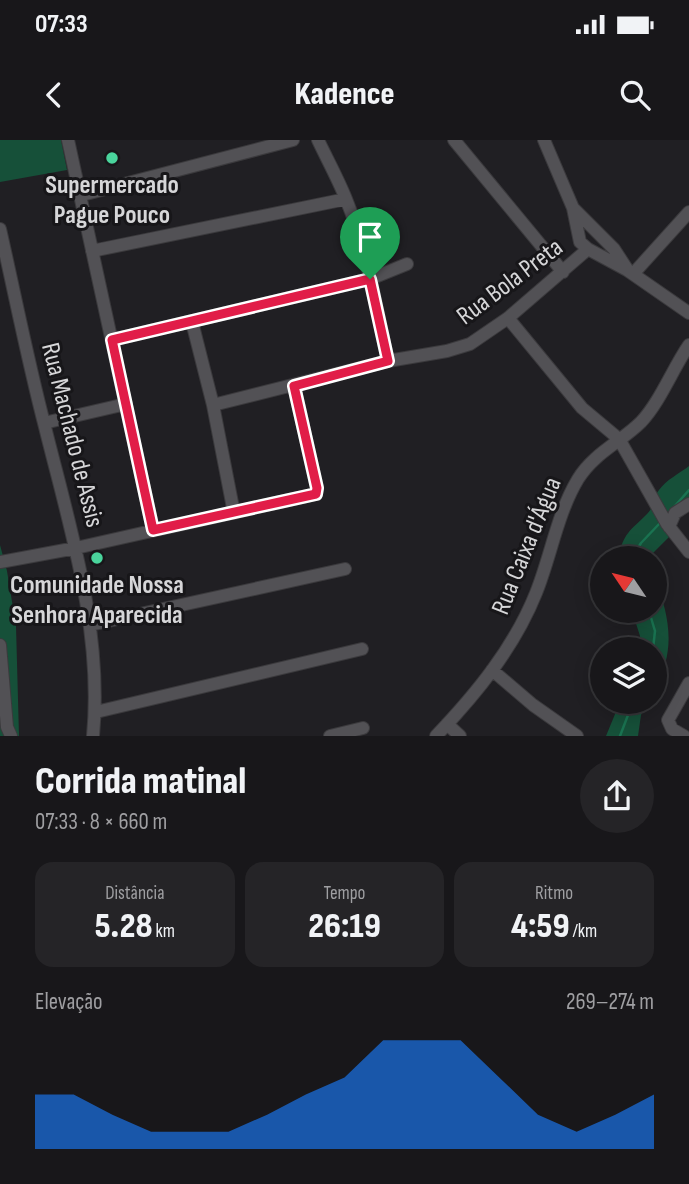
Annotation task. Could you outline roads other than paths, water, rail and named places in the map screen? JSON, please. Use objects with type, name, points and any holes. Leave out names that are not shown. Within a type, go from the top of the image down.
[{"type":"street","points":[[68,140],[153,530]]},
{"type":"street","points":[[82,195],[293,140]]},
{"type":"street","points":[[318,140],[346,199],[370,279],[388,361]]},
{"type":"street","points":[[454,140],[563,272]]},
{"type":"street","points":[[544,140],[573,208],[580,242],[630,272],[689,313]]},
{"type":"street","points":[[92,251],[346,199]]},
{"type":"street","points":[[573,208],[614,249],[630,272]]},
{"type":"street","points":[[630,272],[689,212]]},
{"type":"street","points":[[578,236],[590,226]]},
{"type":"street","name":"Rua Machado de Assis","points":[[0,229],[44,423],[76,548],[90,625],[96,712],[93,736]]},
{"type":"street","name":"Rua Bola Preta","points":[[213,405],[388,361],[447,351],[470,344],[508,318],[588,249]]},
{"type":"street","points":[[603,258],[614,249]]},
{"type":"street","points":[[112,340],[370,279],[407,264]]},
{"type":"street","points":[[508,318],[582,408],[619,439],[666,521],[689,552]]},
{"type":"street","points":[[192,323],[213,405],[234,513]]},
{"type":"street","name":"Rua Caixa d'Água","points":[[436,736],[492,670],[524,621],[537,591],[563,510],[578,479],[592,460],[641,421],[689,345]]},
{"type":"street","points":[[0,562],[76,548],[316,494],[317,488],[294,386]]},
{"type":"street","points":[[44,423],[125,404]]},
{"type":"street","points":[[666,521],[689,504]]},
{"type":"street","points":[[90,625],[345,569]]},
{"type":"street","points":[[0,645],[7,727],[11,736]]},
{"type":"street","points":[[96,712],[362,649]]},
{"type":"street","points":[[492,670],[533,705],[577,736]]},
{"type":"street","points":[[684,736],[672,729],[668,720],[689,683]]},
{"type":"street","points":[[447,724],[460,736]]},
{"type":"street","points":[[330,736],[363,727]]},
{"type":"waterway","points":[[674,507],[689,490]]},
{"type":"waterway","points":[[639,546],[660,523]]},
{"type":"waterway","points":[[653,623],[654,637]]},
{"type":"waterway","points":[[620,736],[628,714]]},
{"type":"place","name":"Supermercado Pague Pouco","points":[[112,158]]},
{"type":"place","name":"Comunidade Nossa Senhora Aparecida","points":[[97,558]]}]
